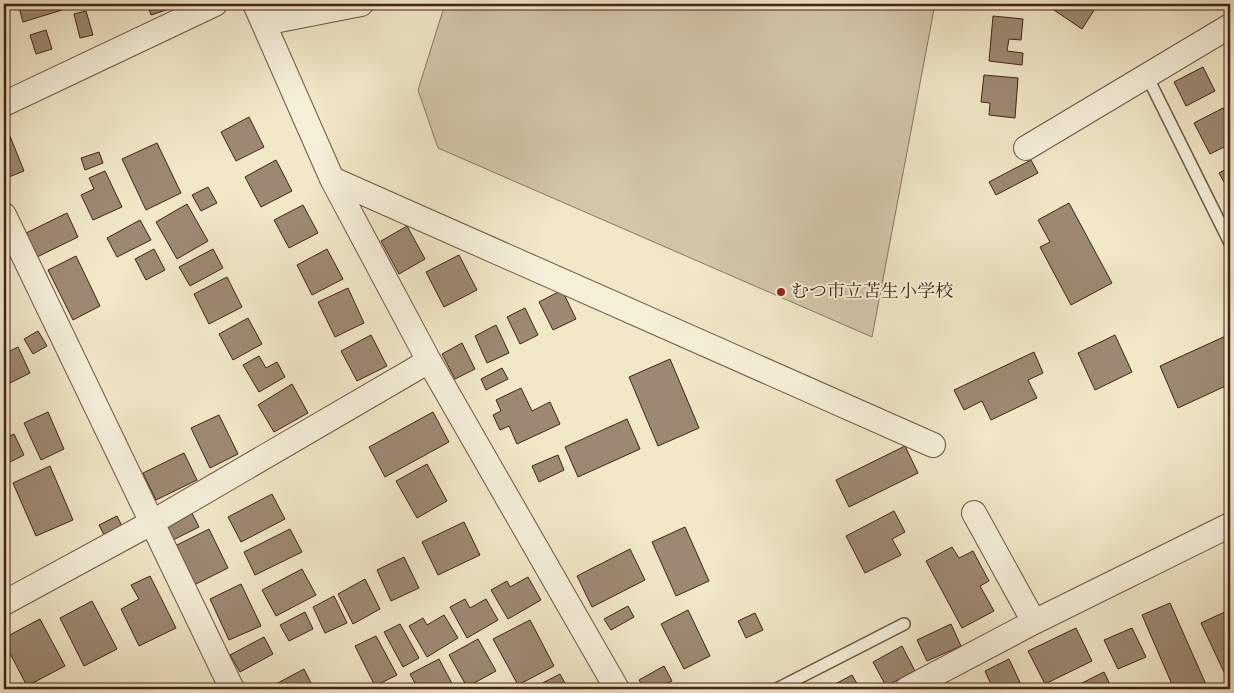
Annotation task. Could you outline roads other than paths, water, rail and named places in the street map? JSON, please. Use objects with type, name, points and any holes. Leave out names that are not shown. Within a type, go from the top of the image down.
[{"type":"street","points":[[4,104],[215,4]]},
{"type":"street","points":[[360,4],[259,13],[332,179],[429,361],[617,689]]},
{"type":"street","points":[[1026,148],[1230,26]]},
{"type":"street","points":[[332,179],[933,445]]},
{"type":"street","points":[[4,215],[232,689]]},
{"type":"street","points":[[4,603],[151,523],[429,361]]},
{"type":"street","points":[[974,513],[1034,622]]},
{"type":"street","points":[[907,689],[1034,622],[1230,525]]},
{"type":"lane","points":[[1147,76],[1230,243]]},
{"type":"lane","points":[[777,689],[904,624]]},
{"type":"place","name":"むつ市立苫生小学校","points":[[781,292]]}]
